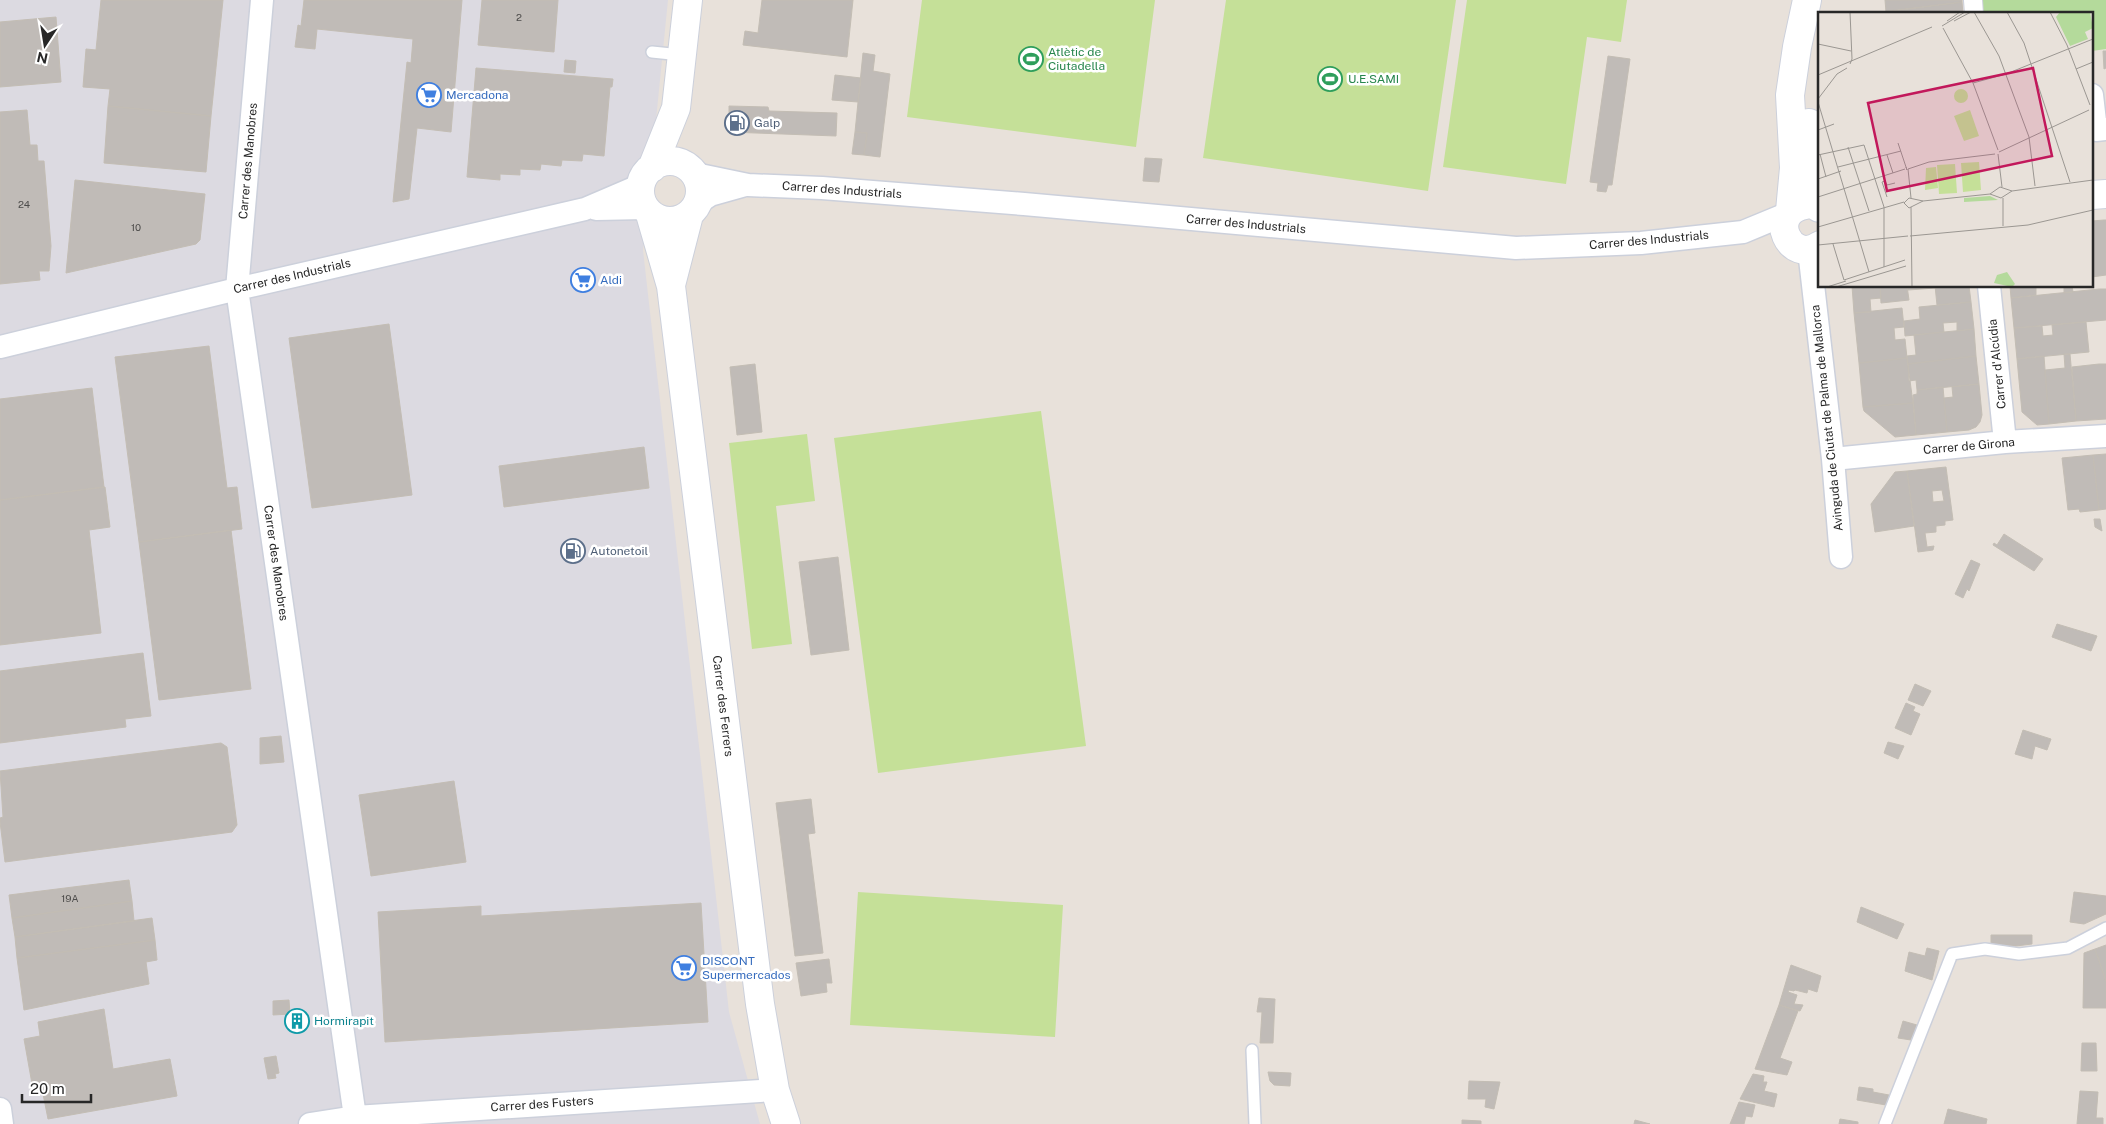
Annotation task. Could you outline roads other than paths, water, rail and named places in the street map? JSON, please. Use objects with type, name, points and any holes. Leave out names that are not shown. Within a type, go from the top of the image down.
[{"type":"street","name":"Carrer des Manobres","points":[[262,0],[237,289],[356,1120]]},
{"type":"street","points":[[676,108],[692,171],[700,186],[694,209],[680,220],[669,222],[659,220],[647,194],[676,108],[688,0]]},
{"type":"street","points":[[1807,0],[1790,95],[1794,168],[1790,212],[1784,225],[1788,240],[1807,247]]},
{"type":"street","points":[[1818,40],[1808,97],[1810,151],[1818,203]]},
{"type":"street","points":[[2094,112],[2096,130],[2106,129]]},
{"type":"street","points":[[647,194],[661,163],[671,161],[681,163],[692,171]]},
{"type":"street","name":"Carrer des Industrials","points":[[692,171],[748,185],[822,188],[1014,203],[1516,248],[1641,243],[1743,232],[1790,212]]},
{"type":"street","name":"Carrer des Industrials","points":[[694,209],[710,195],[748,185]]},
{"type":"street","name":"Carrer des Industrials","points":[[0,346],[647,194]]},
{"type":"street","name":"Carrer des Ferrers","points":[[647,194],[671,286],[760,1004],[775,1090],[786,1124]]},
{"type":"street","points":[[1790,212],[1804,205],[1818,209]]},
{"type":"street","name":"Carrer des Ferrers","points":[[671,286],[694,209]]},
{"type":"street","name":"Carrer des Industrials","points":[[1743,232],[1807,247]]},
{"type":"street","name":"Avinguda de Ciutat de Palma de Mallorca","points":[[1807,247],[1833,459],[1841,557]]},
{"type":"street","name":"Carrer d'Alcúdia","points":[[1989,288],[2006,442]]},
{"type":"street","name":"Carrer de Girona","points":[[1833,459],[2006,442],[2106,436]]},
{"type":"street","name":"Carrer des Fusters","points":[[310,1124],[775,1090]]},
{"type":"street","points":[[0,1110],[2,1124]]},
{"type":"lane","points":[[652,52],[681,55]]},
{"type":"lane","points":[[1885,1124],[1952,954],[1985,950],[2019,954],[2068,948],[2106,928]]},
{"type":"lane","points":[[1252,1050],[1255,1124]]},
{"type":"place","name":"Atlètic de Ciutadella","points":[[1031,59]]},
{"type":"place","name":"U.E.SAMI","points":[[1330,79]]},
{"type":"place","name":"Mercadona","points":[[429,95]]},
{"type":"place","name":"Galp","points":[[737,123]]},
{"type":"place","name":"Aldi","points":[[583,280]]},
{"type":"place","name":"Autonetoil","points":[[573,551]]},
{"type":"place","name":"DISCONT Supermercados","points":[[684,968]]},
{"type":"place","name":"Hormirapit","points":[[297,1021]]}]
